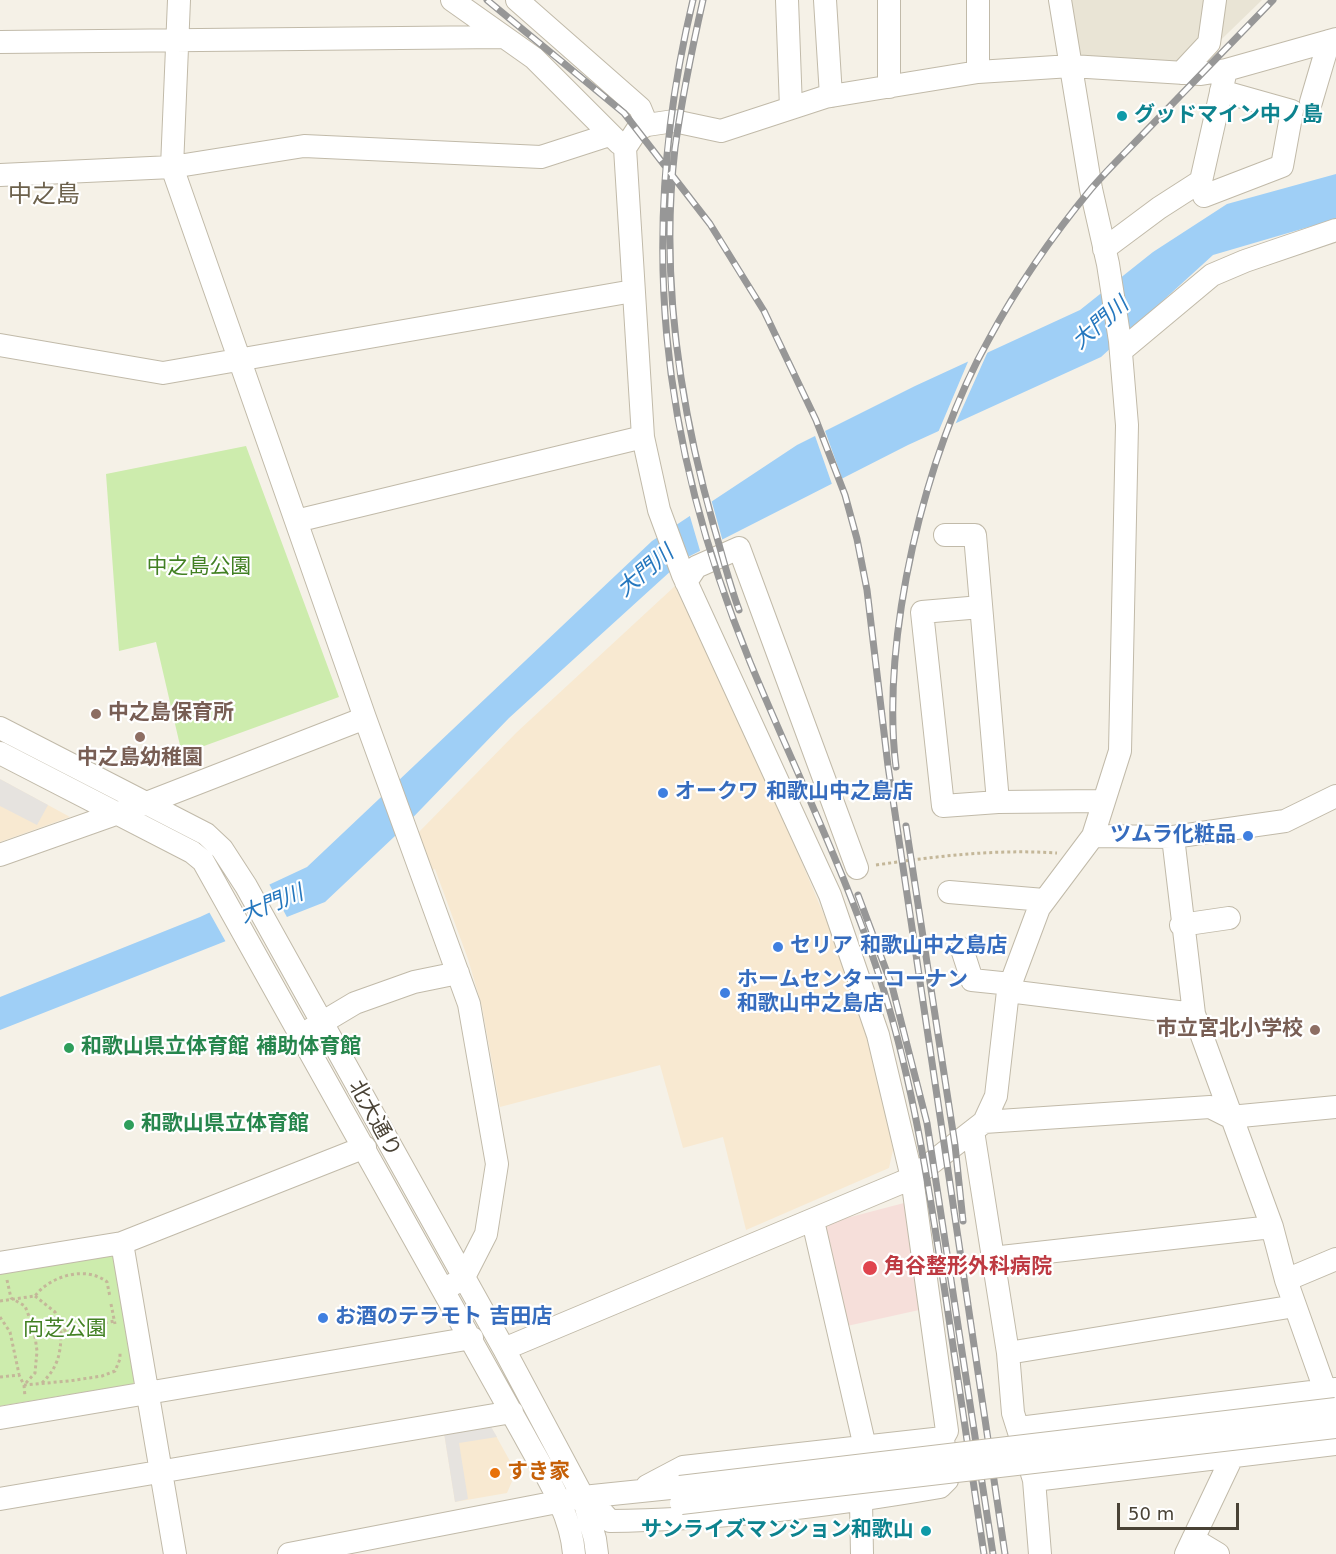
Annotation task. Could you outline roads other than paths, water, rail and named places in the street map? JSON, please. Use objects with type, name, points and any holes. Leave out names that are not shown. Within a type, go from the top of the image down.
[{"type":"street","points":[[179,0],[172,167],[365,718],[388,775],[409,840],[469,1004],[497,1164],[486,1234],[454,1284]]},
{"type":"street","points":[[452,0],[501,37],[534,58],[617,141],[633,291],[643,437],[659,510],[685,578],[834,905],[878,1035],[912,1178],[947,1431],[943,1438],[947,1480],[940,1487],[861,1501],[691,1521],[610,1521],[590,1507]]},
{"type":"street","points":[[517,0],[640,108],[647,125]]},
{"type":"street","points":[[787,0],[791,108]]},
{"type":"street","points":[[825,0],[831,96]]},
{"type":"street","points":[[889,0],[889,87]]},
{"type":"street","points":[[978,0],[978,72]]},
{"type":"street","points":[[504,1349],[912,1178],[979,1126],[996,1096],[1010,987],[1039,908],[1093,836],[1120,751],[1127,425],[1120,346],[1106,257],[1091,189],[1060,0]]},
{"type":"street","points":[[1180,73],[1209,43],[1215,0]]},
{"type":"street","points":[[0,42],[501,37]]},
{"type":"street","points":[[1223,80],[1332,40]]},
{"type":"street","points":[[1311,102],[1332,40]]},
{"type":"street","points":[[0,175],[172,167],[304,146],[541,157],[617,141],[647,125],[674,121],[721,130],[831,96],[978,72],[1071,66],[1201,74],[1223,80],[1292,111],[1282,166],[1204,196],[1201,181],[1223,80]]},
{"type":"street","points":[[1106,257],[1159,207],[1201,181]]},
{"type":"street","points":[[1120,346],[1212,275],[1245,261],[1336,230]]},
{"type":"street","points":[[0,345],[163,373],[633,291]]},
{"type":"street","points":[[296,521],[643,437]]},
{"type":"street","points":[[945,535],[975,535],[998,802]]},
{"type":"street","points":[[685,578],[696,567],[739,548],[857,868]]},
{"type":"street","points":[[981,607],[922,612],[943,806],[998,802],[1103,801]]},
{"type":"street","points":[[0,855],[144,804],[365,718]]},
{"type":"street","name":"北大通り","points":[[0,728],[206,834],[222,849],[246,886],[321,1023],[454,1284],[472,1338],[562,1509],[573,1539],[574,1554]]},
{"type":"street","name":"北大通り","points":[[0,753],[192,852],[204,861],[365,1147],[454,1284],[504,1349],[590,1507],[597,1554]]},
{"type":"street","points":[[1093,836],[1173,837],[1285,821],[1336,796]]},
{"type":"street","points":[[1173,837],[1181,925],[1194,1014],[1272,1227],[1295,1306],[1332,1396]]},
{"type":"street","points":[[954,889],[1044,900]]},
{"type":"street","points":[[1181,925],[1229,918]]},
{"type":"street","points":[[962,949],[972,980],[1194,1014]]},
{"type":"street","points":[[301,1035],[355,1003],[414,982],[458,973]]},
{"type":"street","points":[[979,1126],[1210,1107],[1230,1116],[1336,1107]]},
{"type":"street","points":[[979,1126],[992,1258],[1008,1353],[1013,1413],[1035,1480],[1040,1554]]},
{"type":"street","points":[[2,1263],[122,1243],[365,1147]]},
{"type":"street","points":[[813,1221],[865,1446],[861,1501],[862,1554]]},
{"type":"street","points":[[992,1258],[1272,1227]]},
{"type":"street","points":[[122,1243],[124,1319],[147,1394],[175,1554]]},
{"type":"street","points":[[1286,1280],[1336,1259]]},
{"type":"street","points":[[1008,1353],[1295,1306]]},
{"type":"street","points":[[0,1418],[472,1338]]},
{"type":"street","points":[[1019,1428],[1332,1396]]},
{"type":"street","points":[[289,1554],[562,1509],[680,1495],[1332,1396]]},
{"type":"street","points":[[0,1499],[512,1412]]},
{"type":"street","points":[[638,1491],[680,1495],[1336,1427]]},
{"type":"street","points":[[590,1507],[638,1491],[683,1467],[943,1438]]},
{"type":"street","points":[[1035,1480],[1336,1444]]},
{"type":"street","points":[[1218,1554],[1190,1547],[1233,1455]]},
{"type":"water","name":"大門川","points":[[1336,174],[1336,219],[1213,255],[1101,357],[908,445],[684,559],[509,718],[395,836],[325,902],[0,1030],[0,997],[200,917],[307,867],[652,541],[797,445],[915,386],[1080,310],[1153,252],[1227,204]]},
{"type":"railway","points":[[487,0],[624,113],[710,224],[764,311],[816,420],[845,495],[867,590],[888,766],[1005,1554]]},
{"type":"railway","points":[[693,0],[676,86],[666,171],[663,254],[667,336],[678,417],[695,498],[719,580],[750,662],[855,907],[895,1029],[928,1182],[984,1554]]},
{"type":"railway","points":[[703,0],[675,148],[671,196],[672,292],[682,387],[691,434],[714,527],[739,610]]},
{"type":"railway","points":[[896,767],[893,716],[895,662],[912,547],[927,490],[945,436],[966,385],[1011,300],[1049,243],[1091,189],[1273,0]]},
{"type":"railway","points":[[906,826],[955,1145],[963,1221]]},
{"type":"railway","points":[[858,895],[892,986],[927,1123],[993,1554]]},
{"type":"place","name":"グッドマイン中ノ島","points":[[1122,116]]},
{"type":"place","name":"中之島保育所","points":[[96,714]]},
{"type":"place","name":"中之島幼稚園","points":[[140,737]]},
{"type":"place","name":"オークワ 和歌山中之島店","points":[[663,793]]},
{"type":"place","name":"ツムラ化粧品","points":[[1248,836]]},
{"type":"place","name":"セリア 和歌山中之島店","points":[[778,947]]},
{"type":"place","name":"ホームセンターコーナン 和歌山中之島店","points":[[725,993]]},
{"type":"place","name":"市立宮北小学校","points":[[1315,1030]]},
{"type":"place","name":"和歌山県立体育館 補助体育館","points":[[69,1048]]},
{"type":"place","name":"和歌山県立体育館","points":[[129,1125]]},
{"type":"place","name":"角谷整形外科病院","points":[[870,1268]]},
{"type":"place","name":"お酒のテラモト 吉田店","points":[[323,1318]]},
{"type":"place","name":"すき家","points":[[495,1473]]},
{"type":"place","name":"サンライズマンション和歌山","points":[[926,1531]]},
{"type":"district","name":"中之島","points":[[44,196]]},
{"type":"park label","name":"中之島公園","points":[[199,568]]},
{"type":"park label","name":"向芝公園","points":[[65,1330]]}]
